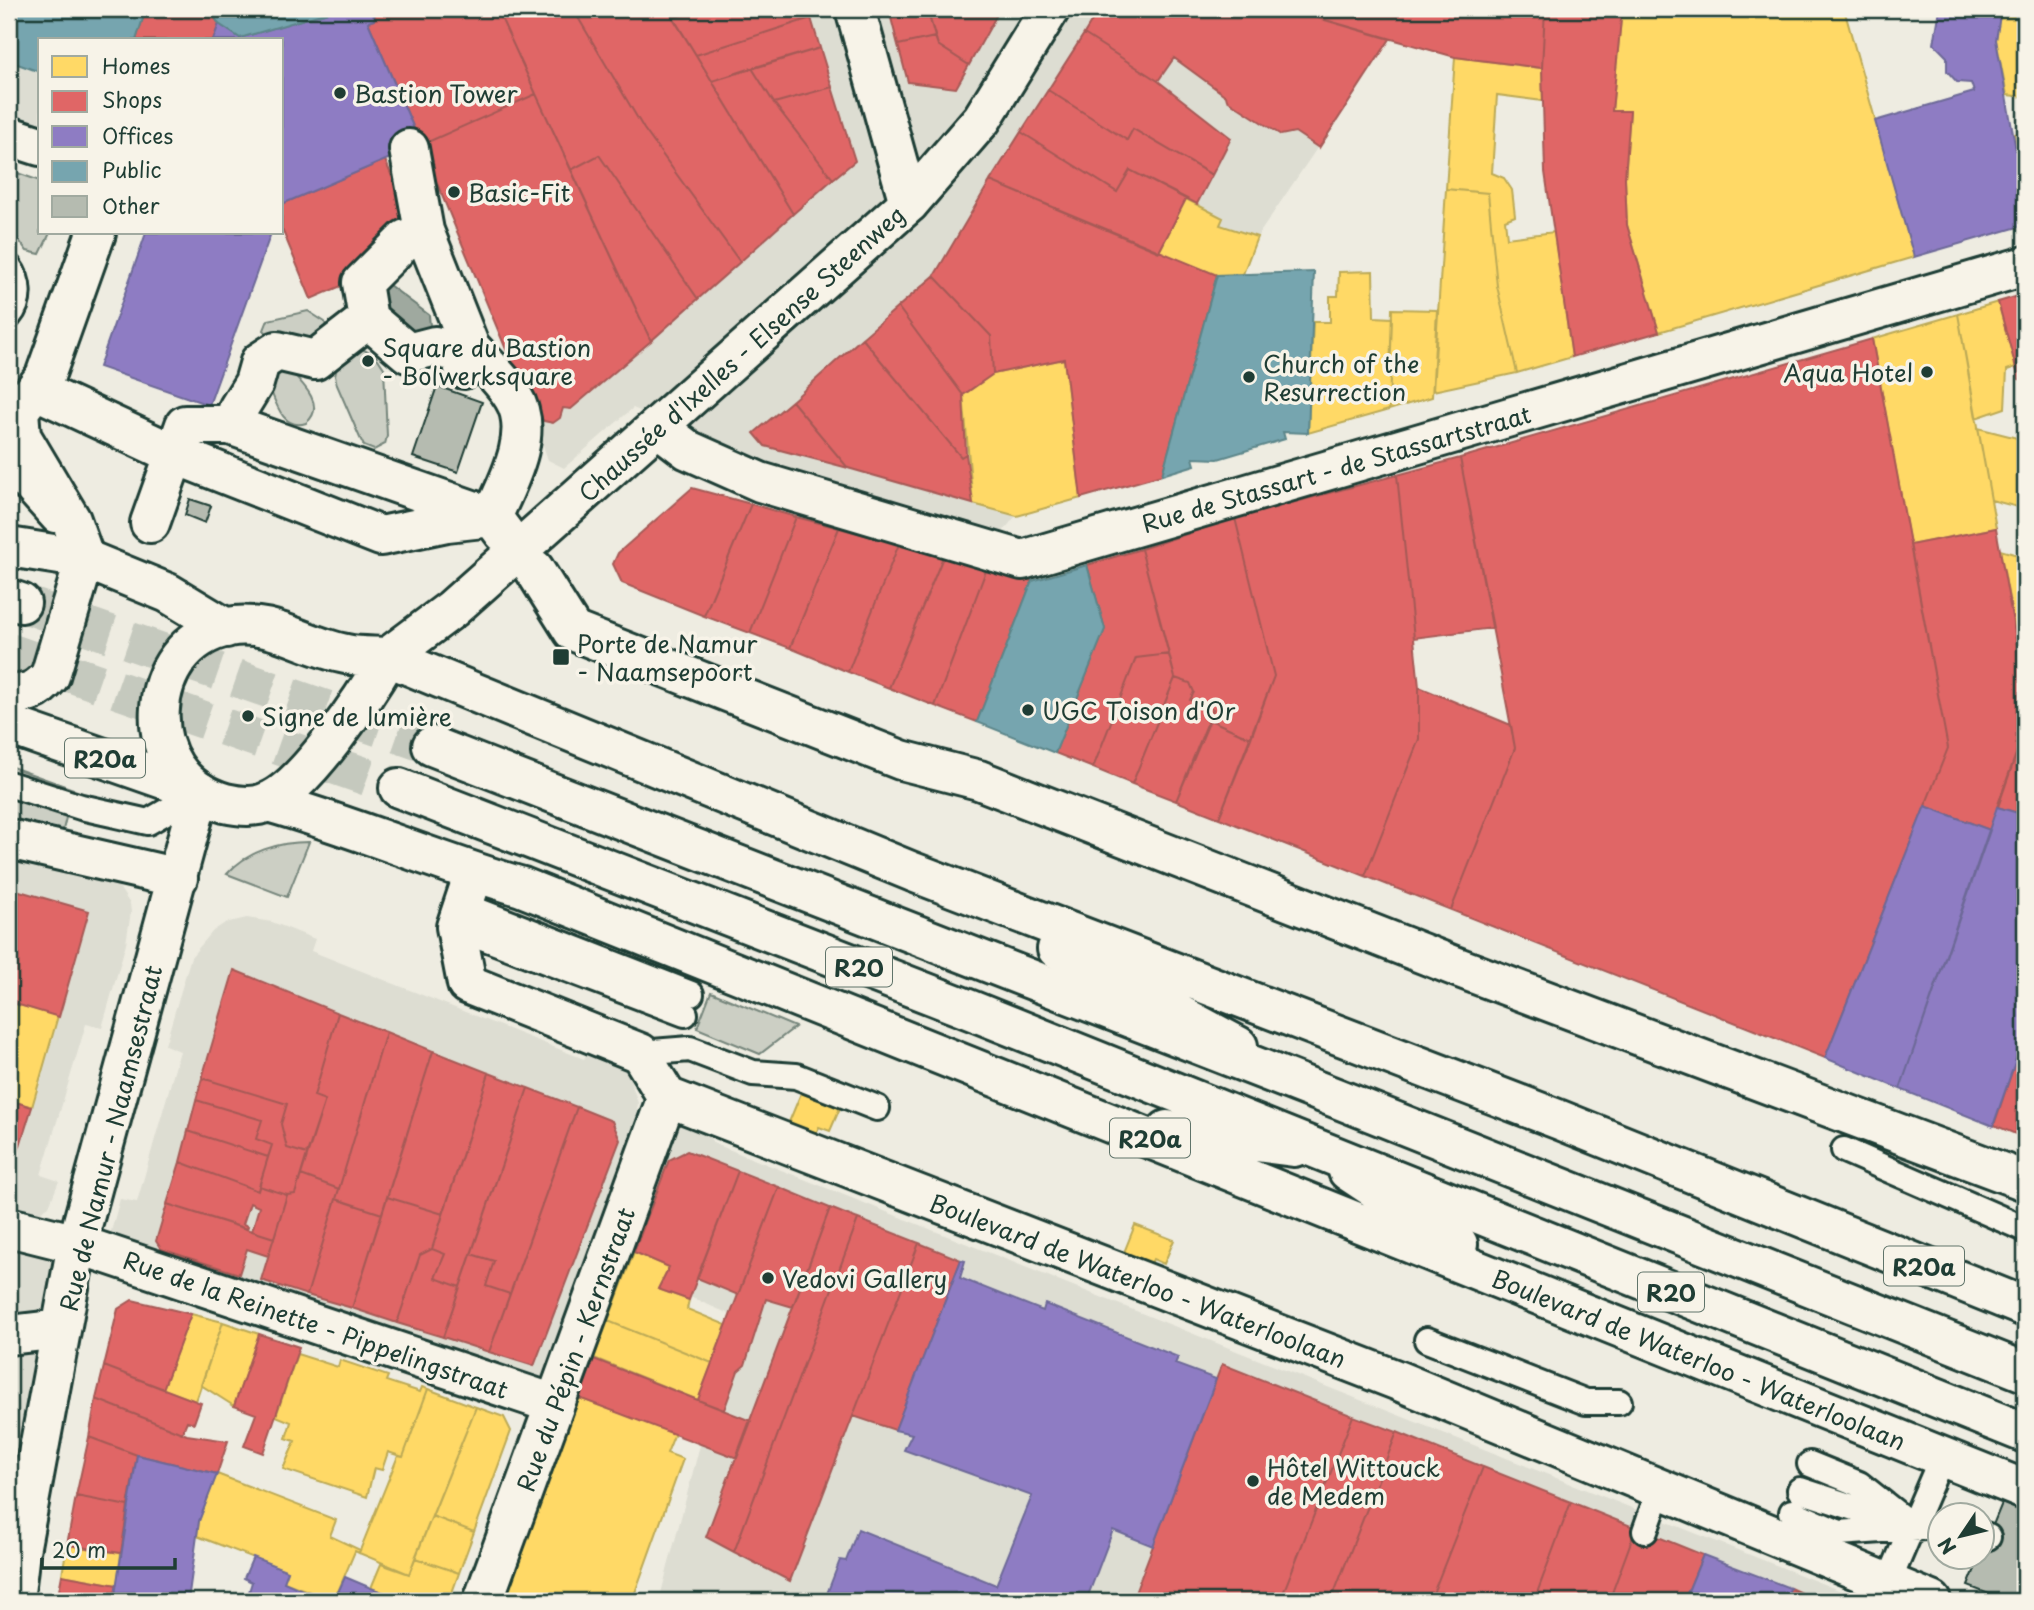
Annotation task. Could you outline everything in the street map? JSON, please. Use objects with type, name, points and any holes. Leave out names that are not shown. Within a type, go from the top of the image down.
[{"type":"main road","points":[[855,9],[909,203]]},
{"type":"main road","name":"Chaussée d'Ixelles - Elsense Steenweg","points":[[388,657],[452,609],[909,203],[982,119],[1050,9]]},
{"type":"main road","points":[[9,136],[38,145]]},
{"type":"main road","points":[[409,149],[415,235],[454,353],[515,399],[530,432],[521,476],[498,525]]},
{"type":"main road","points":[[9,694],[29,694],[40,688],[50,676],[85,559],[71,520],[21,436],[30,395],[96,234]]},
{"type":"main road","points":[[415,235],[362,284],[368,319],[408,353],[454,353]]},
{"type":"main road","name":"Rue de Stassart - de Stassartstraat","points":[[658,427],[688,450],[760,482],[1023,560],[2025,266]]},
{"type":"main road","points":[[234,418],[254,383],[260,362],[277,351],[315,360],[368,319]]},
{"type":"main road","points":[[30,395],[382,536],[447,522],[498,525]]},
{"type":"main road","points":[[150,523],[185,425],[234,418],[498,525]]},
{"type":"main road","points":[[9,547],[85,559],[168,593],[226,628]]},
{"type":"main road","points":[[534,569],[573,631],[901,760],[979,780],[1470,972],[2025,1181]]},
{"type":"main road","points":[[262,626],[345,654],[388,657],[369,689],[297,780],[268,802],[251,806],[233,805],[200,792],[175,768],[166,753],[160,736],[164,686],[182,656],[210,633],[226,628],[262,626]]},
{"type":"main road","points":[[345,654],[369,689]]},
{"type":"main road","name":"R20a","points":[[388,657],[913,872],[1560,1120],[2025,1307]]},
{"type":"main road","name":"R20a","points":[[9,725],[200,792]]},
{"type":"main road","name":"R20","points":[[432,746],[1336,1098],[2025,1372]]},
{"type":"main road","name":"R20","points":[[399,788],[986,1016],[2025,1433]]},
{"type":"main road","points":[[9,839],[178,878],[200,792]]},
{"type":"main road","name":"Boulevard de Waterloo - Waterloolaan","points":[[268,802],[329,819],[465,902],[522,887],[2025,1490]]},
{"type":"main road","points":[[913,872],[1336,1098]]},
{"type":"main road","name":"Rue de Namur - Naamsestraat","points":[[14,1601],[77,1244],[115,1097],[178,878]]},
{"type":"main road","points":[[465,902],[467,984],[640,1053],[667,1097]]},
{"type":"main road","name":"Boulevard de Waterloo - Waterloolaan","points":[[667,1097],[1399,1381],[1933,1601]]},
{"type":"main road","name":"Rue du Pépin - Kernstraat","points":[[483,1601],[667,1097]]},
{"type":"main road","points":[[1109,1122],[1317,1150],[1527,1290]]},
{"type":"main road","name":"Rue de la Reinette - Pippelingstraat","points":[[9,1227],[77,1244],[554,1404]]},
{"type":"main road","points":[[9,1335],[61,1329]]},
{"type":"lane","points":[[9,267],[15,275],[12,303]]},
{"type":"lane","points":[[9,470],[24,484],[85,559]]},
{"type":"lane","points":[[9,784],[81,807],[149,822],[200,792]]},
{"type":"lane","points":[[465,902],[688,1004]]},
{"type":"lane","points":[[640,1053],[690,1049],[753,1073],[796,1076],[877,1108]]},
{"type":"lane","points":[[1844,1150],[2025,1229]]},
{"type":"lane","points":[[1427,1340],[1586,1402],[1619,1402]]},
{"type":"lane","points":[[1888,1583],[1942,1457]]},
{"type":"lane","points":[[1810,1464],[1859,1484],[1912,1526]]},
{"type":"lane","points":[[1645,1531],[1660,1489]]},
{"type":"lane","points":[[1796,1501],[1839,1533],[1926,1526]]},
{"type":"shaded area","points":[[9,9],[1545,9],[1542,68],[1455,57],[1390,40],[1257,237],[1243,274],[1217,275],[995,541],[772,470],[633,408],[564,468],[548,460],[530,407],[421,145],[284,203],[284,38],[38,38],[38,125],[9,115]]},
{"type":"shaded area","points":[[9,170],[38,180],[38,234],[50,234],[40,254],[27,251],[9,227]]},
{"type":"shaded area","points":[[385,282],[429,315],[430,326],[423,335],[404,332],[376,296]]},
{"type":"shaded area","points":[[308,311],[325,322],[326,328],[318,343],[269,336],[264,330],[268,320]]},
{"type":"shaded area","points":[[362,349],[376,356],[384,368],[387,436],[385,444],[374,450],[364,446],[335,376],[338,362],[355,350]]},
{"type":"shaded area","points":[[282,362],[302,383],[312,399],[312,416],[306,423],[297,424],[285,418],[267,381]]},
{"type":"shaded area","points":[[9,766],[73,789],[61,838],[9,825]]},
{"type":"shaded area","points":[[309,842],[287,897],[227,874],[244,859],[264,849]]},
{"type":"shaded area","points":[[9,855],[117,884],[130,904],[131,912],[126,943],[102,1028],[86,1024],[41,1175],[59,1181],[49,1206],[36,1215],[9,1214]]},
{"type":"shaded area","points":[[247,918],[272,922],[315,939],[311,951],[584,1059],[590,1048],[622,1066],[629,1076],[638,1103],[635,1127],[665,1140],[681,1123],[704,1126],[713,1143],[1866,1601],[659,1601],[734,1316],[588,1253],[554,1347],[565,1352],[546,1400],[105,1253],[120,1199],[137,1202],[180,1051],[165,1045],[191,957],[213,931],[225,923]]},
{"type":"shaded area","points":[[711,992],[795,1027],[760,1054],[697,1028]]},
{"type":"shaded area","points":[[9,1238],[52,1256],[55,1263],[48,1302],[36,1313],[9,1322]]},
{"type":"shaded area","points":[[23,1343],[41,1352],[9,1498],[9,1347]]},
{"type":"building: Homes","points":[[1622,9],[1844,9],[1914,257],[1659,332],[1627,225],[1625,178],[1630,111],[1612,111]]},
{"type":"building: Homes","points":[[2001,9],[2025,9],[2025,97],[2007,95],[1996,40]]},
{"type":"building: Homes","points":[[1455,57],[1542,68],[1543,101],[1497,95],[1492,173],[1504,178],[1512,190],[1515,216],[1505,220],[1507,238],[1554,232],[1572,357],[1517,373],[1497,286],[1488,193],[1446,189]]},
{"type":"building: Homes","points":[[2025,132],[2025,200],[2015,134]]},
{"type":"building: Homes","points":[[1446,189],[1488,193],[1497,286],[1517,373],[1433,391]]},
{"type":"building: Homes","points":[[1186,199],[1223,218],[1220,225],[1257,237],[1243,274],[1217,275],[1159,252]]},
{"type":"building: Homes","points":[[1373,271],[1374,317],[1392,318],[1389,410],[1308,433],[1313,322],[1330,322],[1330,296],[1338,296],[1339,272]]},
{"type":"building: Homes","points":[[1998,302],[2016,367],[2007,370],[2005,408],[1976,418],[1958,314]]},
{"type":"building: Homes","points":[[1392,309],[1437,310],[1432,397],[1389,410]]},
{"type":"building: Homes","points":[[1958,314],[1996,528],[1910,545],[1872,339]]},
{"type":"building: Homes","points":[[1064,359],[1081,498],[1017,516],[973,504],[963,395],[993,374]]},
{"type":"building: Homes","points":[[1978,428],[2025,440],[2025,509],[1991,500]]},
{"type":"building: Homes","points":[[2000,550],[2025,557],[2025,634],[2015,631]]},
{"type":"building: Homes","points":[[9,1002],[58,1016],[32,1107],[9,1100]]},
{"type":"building: Homes","points":[[801,1093],[840,1108],[830,1131],[819,1127],[814,1138],[787,1127]]},
{"type":"building: Homes","points":[[1135,1225],[1174,1240],[1164,1264],[1153,1259],[1148,1270],[1121,1260]]},
{"type":"building: Homes","points":[[634,1252],[669,1267],[658,1289],[689,1300],[687,1309],[726,1325],[712,1363],[608,1321]]},
{"type":"building: Homes","points":[[191,1314],[223,1322],[196,1401],[163,1389]]},
{"type":"building: Homes","points":[[608,1321],[712,1363],[698,1400],[594,1358]]},
{"type":"building: Homes","points":[[223,1322],[259,1334],[234,1406],[201,1385]]},
{"type":"building: Homes","points":[[297,1354],[338,1367],[340,1360],[388,1376],[386,1381],[420,1392],[422,1387],[428,1389],[403,1457],[388,1452],[382,1470],[374,1468],[367,1497],[283,1469],[295,1441],[286,1438],[291,1422],[276,1416]]},
{"type":"building: Homes","points":[[428,1389],[476,1407],[409,1574],[359,1553],[398,1456],[403,1457]]},
{"type":"building: Homes","points":[[579,1398],[675,1433],[667,1453],[683,1459],[632,1601],[500,1601]]},
{"type":"building: Homes","points":[[476,1407],[504,1417],[511,1431],[474,1532],[432,1516]]},
{"type":"building: Homes","points":[[217,1474],[336,1520],[330,1536],[360,1550],[359,1553],[355,1551],[334,1601],[284,1582],[288,1571],[197,1536],[199,1521]]},
{"type":"building: Homes","points":[[432,1516],[474,1532],[459,1573],[415,1558]]},
{"type":"building: Homes","points":[[67,1545],[121,1553],[117,1585],[62,1575]]},
{"type":"building: Homes","points":[[415,1558],[459,1573],[449,1601],[406,1601],[371,1588],[381,1564],[409,1574]]},
{"type":"building: Shops","points":[[146,9],[209,9],[219,24],[214,38],[137,38]]},
{"type":"building: Shops","points":[[375,9],[497,9],[536,94],[421,145],[368,22],[374,20]]},
{"type":"building: Shops","points":[[497,9],[573,9],[644,129],[740,262],[698,299],[599,155],[571,170]]},
{"type":"building: Shops","points":[[573,9],[668,9],[793,214],[740,262],[644,129]]},
{"type":"building: Shops","points":[[668,9],[701,9],[673,18]]},
{"type":"building: Shops","points":[[701,9],[809,9],[811,18],[696,55],[673,18]]},
{"type":"building: Shops","points":[[927,9],[935,37],[898,45],[890,14]]},
{"type":"building: Shops","points":[[927,9],[1000,9],[969,65],[938,45]]},
{"type":"building: Shops","points":[[1099,9],[1287,9],[1390,39],[1319,148],[1295,132],[1281,135],[1227,100],[1226,96],[1174,58],[1158,81],[1084,34]]},
{"type":"building: Shops","points":[[1287,9],[1545,9],[1542,68],[1455,57]]},
{"type":"building: Shops","points":[[1545,9],[1622,9],[1612,111],[1630,111],[1625,178],[1627,225],[1659,332],[1572,357],[1545,172],[1542,68]]},
{"type":"building: Shops","points":[[811,18],[820,48],[712,81],[696,55]]},
{"type":"building: Shops","points":[[1084,34],[1158,81],[1231,138],[1212,175],[1133,129],[1127,140],[1048,90]]},
{"type":"building: Shops","points":[[935,37],[938,45],[969,65],[956,88],[908,82],[898,45]]},
{"type":"building: Shops","points":[[820,48],[832,87],[774,103],[752,68]]},
{"type":"building: Shops","points":[[752,68],[774,103],[833,179],[793,214],[712,81]]},
{"type":"building: Shops","points":[[832,87],[855,161],[833,179],[774,103]]},
{"type":"building: Shops","points":[[1048,90],[1127,140],[1133,129],[1212,175],[1197,204],[1130,170],[1117,192],[1021,132]]},
{"type":"building: Shops","points":[[536,94],[651,341],[571,409],[563,408],[560,418],[553,423],[544,421],[538,415],[539,402],[530,407],[421,145]]},
{"type":"building: Shops","points":[[1021,132],[1117,192],[1130,170],[1186,199],[1159,252],[990,181]]},
{"type":"building: Shops","points":[[599,155],[698,299],[651,341],[571,170]]},
{"type":"building: Shops","points":[[385,160],[423,251],[311,299],[284,234],[284,203]]},
{"type":"building: Shops","points":[[990,181],[1217,275],[1162,475],[1081,498],[1064,359],[993,374],[991,336],[934,276]]},
{"type":"building: Shops","points":[[934,276],[991,336],[993,374],[963,395],[898,307]]},
{"type":"building: Shops","points":[[2025,294],[2025,380],[2019,379],[1998,302]]},
{"type":"building: Shops","points":[[898,307],[963,395],[966,454],[961,457],[862,338]]},
{"type":"building: Shops","points":[[862,338],[961,457],[966,454],[973,504],[848,468],[792,401]]},
{"type":"building: Shops","points":[[1872,339],[1948,748],[1825,1058],[1451,910],[1515,748],[1460,458]]},
{"type":"building: Shops","points":[[792,401],[848,468],[765,446],[754,433]]},
{"type":"building: Shops","points":[[1460,458],[1493,628],[1414,638],[1397,475]]},
{"type":"building: Shops","points":[[1397,475],[1419,687],[1419,739],[1365,876],[1219,818],[1274,676],[1235,518]]},
{"type":"building: Shops","points":[[692,488],[751,504],[704,616],[622,583],[613,564],[618,553]]},
{"type":"building: Shops","points":[[751,504],[796,517],[750,633],[704,616]]},
{"type":"building: Shops","points":[[796,517],[839,528],[790,648],[750,633]]},
{"type":"building: Shops","points":[[1235,518],[1274,676],[1251,738],[1210,720],[1213,709],[1190,700],[1194,692],[1190,683],[1175,678],[1141,549]]},
{"type":"building: Shops","points":[[839,528],[899,544],[848,672],[790,648]]},
{"type":"building: Shops","points":[[1996,528],[2025,689],[2025,729],[1990,830],[1925,806],[1948,748],[1910,545]]},
{"type":"building: Shops","points":[[899,544],[943,557],[889,688],[848,672]]},
{"type":"building: Shops","points":[[1141,549],[1169,654],[1136,658],[1093,768],[1055,753],[1105,629],[1087,565]]},
{"type":"building: Shops","points":[[943,557],[987,568],[935,706],[889,688]]},
{"type":"building: Shops","points":[[987,568],[1032,581],[977,722],[935,706]]},
{"type":"building: Shops","points":[[1169,654],[1175,678],[1132,784],[1093,768],[1136,658]]},
{"type":"building: Shops","points":[[1175,678],[1190,683],[1194,692],[1190,700],[1213,709],[1176,801],[1132,784]]},
{"type":"building: Shops","points":[[1419,687],[1511,725],[1515,748],[1451,910],[1365,876],[1419,739]]},
{"type":"building: Shops","points":[[1210,720],[1251,738],[1219,818],[1176,801]]},
{"type":"building: Shops","points":[[2025,729],[2025,815],[1997,807]]},
{"type":"building: Shops","points":[[9,888],[89,911],[59,1017],[9,1002]]},
{"type":"building: Shops","points":[[234,970],[338,1013],[314,1096],[325,1100],[307,1154],[287,1148],[281,1124],[287,1104],[202,1078]]},
{"type":"building: Shops","points":[[338,1013],[386,1032],[339,1189],[301,1175],[325,1100],[314,1096]]},
{"type":"building: Shops","points":[[386,1032],[433,1051],[382,1214],[336,1199]]},
{"type":"building: Shops","points":[[2025,1033],[2025,1138],[1994,1125]]},
{"type":"building: Shops","points":[[433,1051],[489,1073],[443,1214],[387,1197]]},
{"type":"building: Shops","points":[[489,1073],[528,1088],[460,1287],[435,1278],[445,1254],[432,1249]]},
{"type":"building: Shops","points":[[202,1078],[287,1104],[281,1124],[287,1148],[307,1154],[295,1194],[287,1195],[259,1186],[272,1145],[256,1139],[262,1120],[196,1100]]},
{"type":"building: Shops","points":[[528,1088],[577,1107],[510,1294],[486,1286],[494,1261],[471,1254]]},
{"type":"building: Shops","points":[[9,1100],[32,1107],[18,1152],[9,1150]]},
{"type":"building: Shops","points":[[196,1100],[262,1120],[256,1139],[272,1145],[268,1157],[188,1131]]},
{"type":"building: Shops","points":[[577,1107],[612,1121],[620,1140],[534,1366],[489,1352]]},
{"type":"building: Shops","points":[[188,1131],[268,1157],[258,1191],[180,1162]]},
{"type":"building: Shops","points":[[9,1150],[18,1152],[9,1187]]},
{"type":"building: Shops","points":[[687,1151],[738,1171],[689,1300],[658,1289],[669,1267],[634,1252],[669,1160]]},
{"type":"building: Shops","points":[[180,1162],[258,1191],[259,1186],[287,1195],[274,1238],[252,1231],[259,1207],[250,1203],[243,1224],[248,1226],[247,1229],[167,1204]]},
{"type":"building: Shops","points":[[738,1171],[779,1187],[738,1295],[697,1278]]},
{"type":"building: Shops","points":[[301,1175],[339,1189],[307,1295],[261,1280],[287,1195],[295,1194]]},
{"type":"building: Shops","points":[[779,1187],[830,1208],[793,1307],[766,1299],[745,1365],[738,1371],[724,1410],[698,1400]]},
{"type":"building: Shops","points":[[387,1197],[443,1214],[432,1249],[420,1255],[397,1323],[352,1308]]},
{"type":"building: Shops","points":[[336,1199],[382,1214],[352,1308],[307,1295]]},
{"type":"building: Shops","points":[[167,1204],[274,1238],[268,1256],[247,1249],[239,1274],[161,1249],[156,1241]]},
{"type":"building: Shops","points":[[830,1208],[858,1219],[734,1552],[706,1537]]},
{"type":"building: Shops","points":[[858,1219],[919,1243],[790,1581],[734,1552]]},
{"type":"building: Shops","points":[[919,1243],[961,1260],[895,1430],[853,1416]]},
{"type":"building: Shops","points":[[432,1249],[445,1254],[435,1278],[460,1287],[443,1337],[397,1323],[420,1255]]},
{"type":"building: Shops","points":[[471,1254],[494,1261],[486,1286],[510,1294],[489,1352],[443,1337]]},
{"type":"building: Shops","points":[[132,1300],[191,1314],[163,1389],[104,1366],[118,1309]]},
{"type":"building: Shops","points":[[259,1334],[299,1347],[263,1453],[244,1446],[256,1414],[234,1406]]},
{"type":"building: Shops","points":[[594,1359],[751,1421],[737,1458],[579,1398]]},
{"type":"building: Shops","name":"Hôtel Wittouck de Medem","points":[[1222,1364],[1353,1416],[1280,1601],[1132,1601]]},
{"type":"building: Shops","points":[[104,1366],[201,1403],[194,1423],[187,1421],[182,1433],[96,1399]]},
{"type":"building: Shops","points":[[96,1399],[187,1435],[228,1441],[217,1474],[137,1455],[89,1437]]},
{"type":"building: Shops","points":[[1353,1416],[1397,1432],[1331,1601],[1280,1601]]},
{"type":"building: Shops","points":[[1397,1432],[1483,1467],[1430,1601],[1331,1601]]},
{"type":"building: Shops","points":[[89,1437],[137,1455],[128,1506],[76,1496]]},
{"type":"building: Shops","points":[[1483,1467],[1571,1502],[1534,1601],[1430,1601]]},
{"type":"building: Shops","points":[[76,1496],[128,1506],[121,1553],[67,1545]]},
{"type":"building: Shops","points":[[1571,1502],[1636,1528],[1609,1601],[1534,1601]]},
{"type":"building: Shops","points":[[1636,1528],[1703,1555],[1684,1601],[1609,1601]]},
{"type":"building: Shops","points":[[62,1575],[117,1585],[114,1601],[57,1601]]},
{"type":"building: Shops","points":[[1790,1588],[1801,1593],[1823,1601],[1786,1601]]},
{"type":"building: Offices","name":"Bastion Tower","points":[[338,9],[375,9],[374,20],[368,22],[421,145],[284,203],[284,38],[240,38]]},
{"type":"building: Offices","points":[[1940,9],[2001,9],[1996,40],[2025,200],[2025,225],[1914,257],[1875,121],[1974,92],[1971,83],[1957,82],[1947,71],[1947,57],[1934,44]]},
{"type":"building: Offices","name":"Bastion Tower","points":[[219,24],[240,38],[214,38]]},
{"type":"building: Offices","points":[[146,234],[271,234],[209,405],[99,367]]},
{"type":"building: Offices","points":[[1925,806],[1990,830],[1900,1089],[1825,1058]]},
{"type":"building: Offices","points":[[1997,807],[2025,815],[2025,1033],[1993,1126],[1900,1089]]},
{"type":"building: Offices","points":[[961,1260],[965,1261],[960,1278],[1043,1311],[1045,1304],[1178,1357],[1175,1364],[1216,1379],[1153,1546],[1113,1530],[1086,1601],[829,1601],[825,1599],[840,1560],[846,1561],[858,1529],[996,1585],[1032,1496],[904,1450],[912,1434],[895,1430]]},
{"type":"building: Offices","points":[[137,1455],[217,1474],[199,1521],[188,1601],[114,1601]]},
{"type":"building: Offices","points":[[1703,1555],[1790,1588],[1786,1601],[1684,1601]]},
{"type":"building: Offices","points":[[253,1557],[288,1571],[284,1582],[327,1601],[286,1601],[266,1593],[263,1599],[248,1595],[252,1582],[244,1578]]},
{"type":"building: Offices","points":[[345,1577],[371,1588],[406,1601],[334,1601]]},
{"type":"building: Public","points":[[9,9],[146,9],[137,38],[38,38],[38,71],[9,61]]},
{"type":"building: Public","points":[[209,9],[338,9],[240,38],[219,24]]},
{"type":"building: Public","name":"Church of the Resurrection","points":[[1314,272],[1308,433],[1283,432],[1285,439],[1218,459],[1193,458],[1195,465],[1162,475],[1217,275]]},
{"type":"building: Public","points":[[1087,565],[1105,629],[1055,753],[977,722],[1032,581]]},
{"type":"building: Other","points":[[437,386],[482,402],[458,472],[413,457]]},
{"type":"building: Other","points":[[190,499],[211,506],[205,523],[185,515]]},
{"type":"building: Other","points":[[2002,1503],[2025,1512],[2025,1601],[2007,1601],[1968,1586],[1974,1572],[1996,1572],[1996,1518]]},
{"type":"tunnel","points":[[21,603],[432,746]]},
{"type":"tunnel","points":[[9,652],[399,788]]},
{"type":"place","name":"Bastion Tower","points":[[340,93]]},
{"type":"place","name":"Basic-Fit","points":[[454,192]]},
{"type":"place","name":"Square du Bastion - Bolwerksquare","points":[[368,361]]},
{"type":"place","name":"Aqua Hotel","points":[[1927,372]]},
{"type":"place","name":"Church of the Resurrection","points":[[1249,377]]},
{"type":"place","name":"Porte de Namur - Naamsepoort","points":[[561,657]]},
{"type":"place","name":"UGC Toison d'Or","points":[[1028,710]]},
{"type":"place","name":"Signe de lumière","points":[[248,716]]},
{"type":"place","name":"Vedovi Gallery","points":[[768,1278]]},
{"type":"place","name":"Hôtel Wittouck de Medem","points":[[1253,1481]]}]
